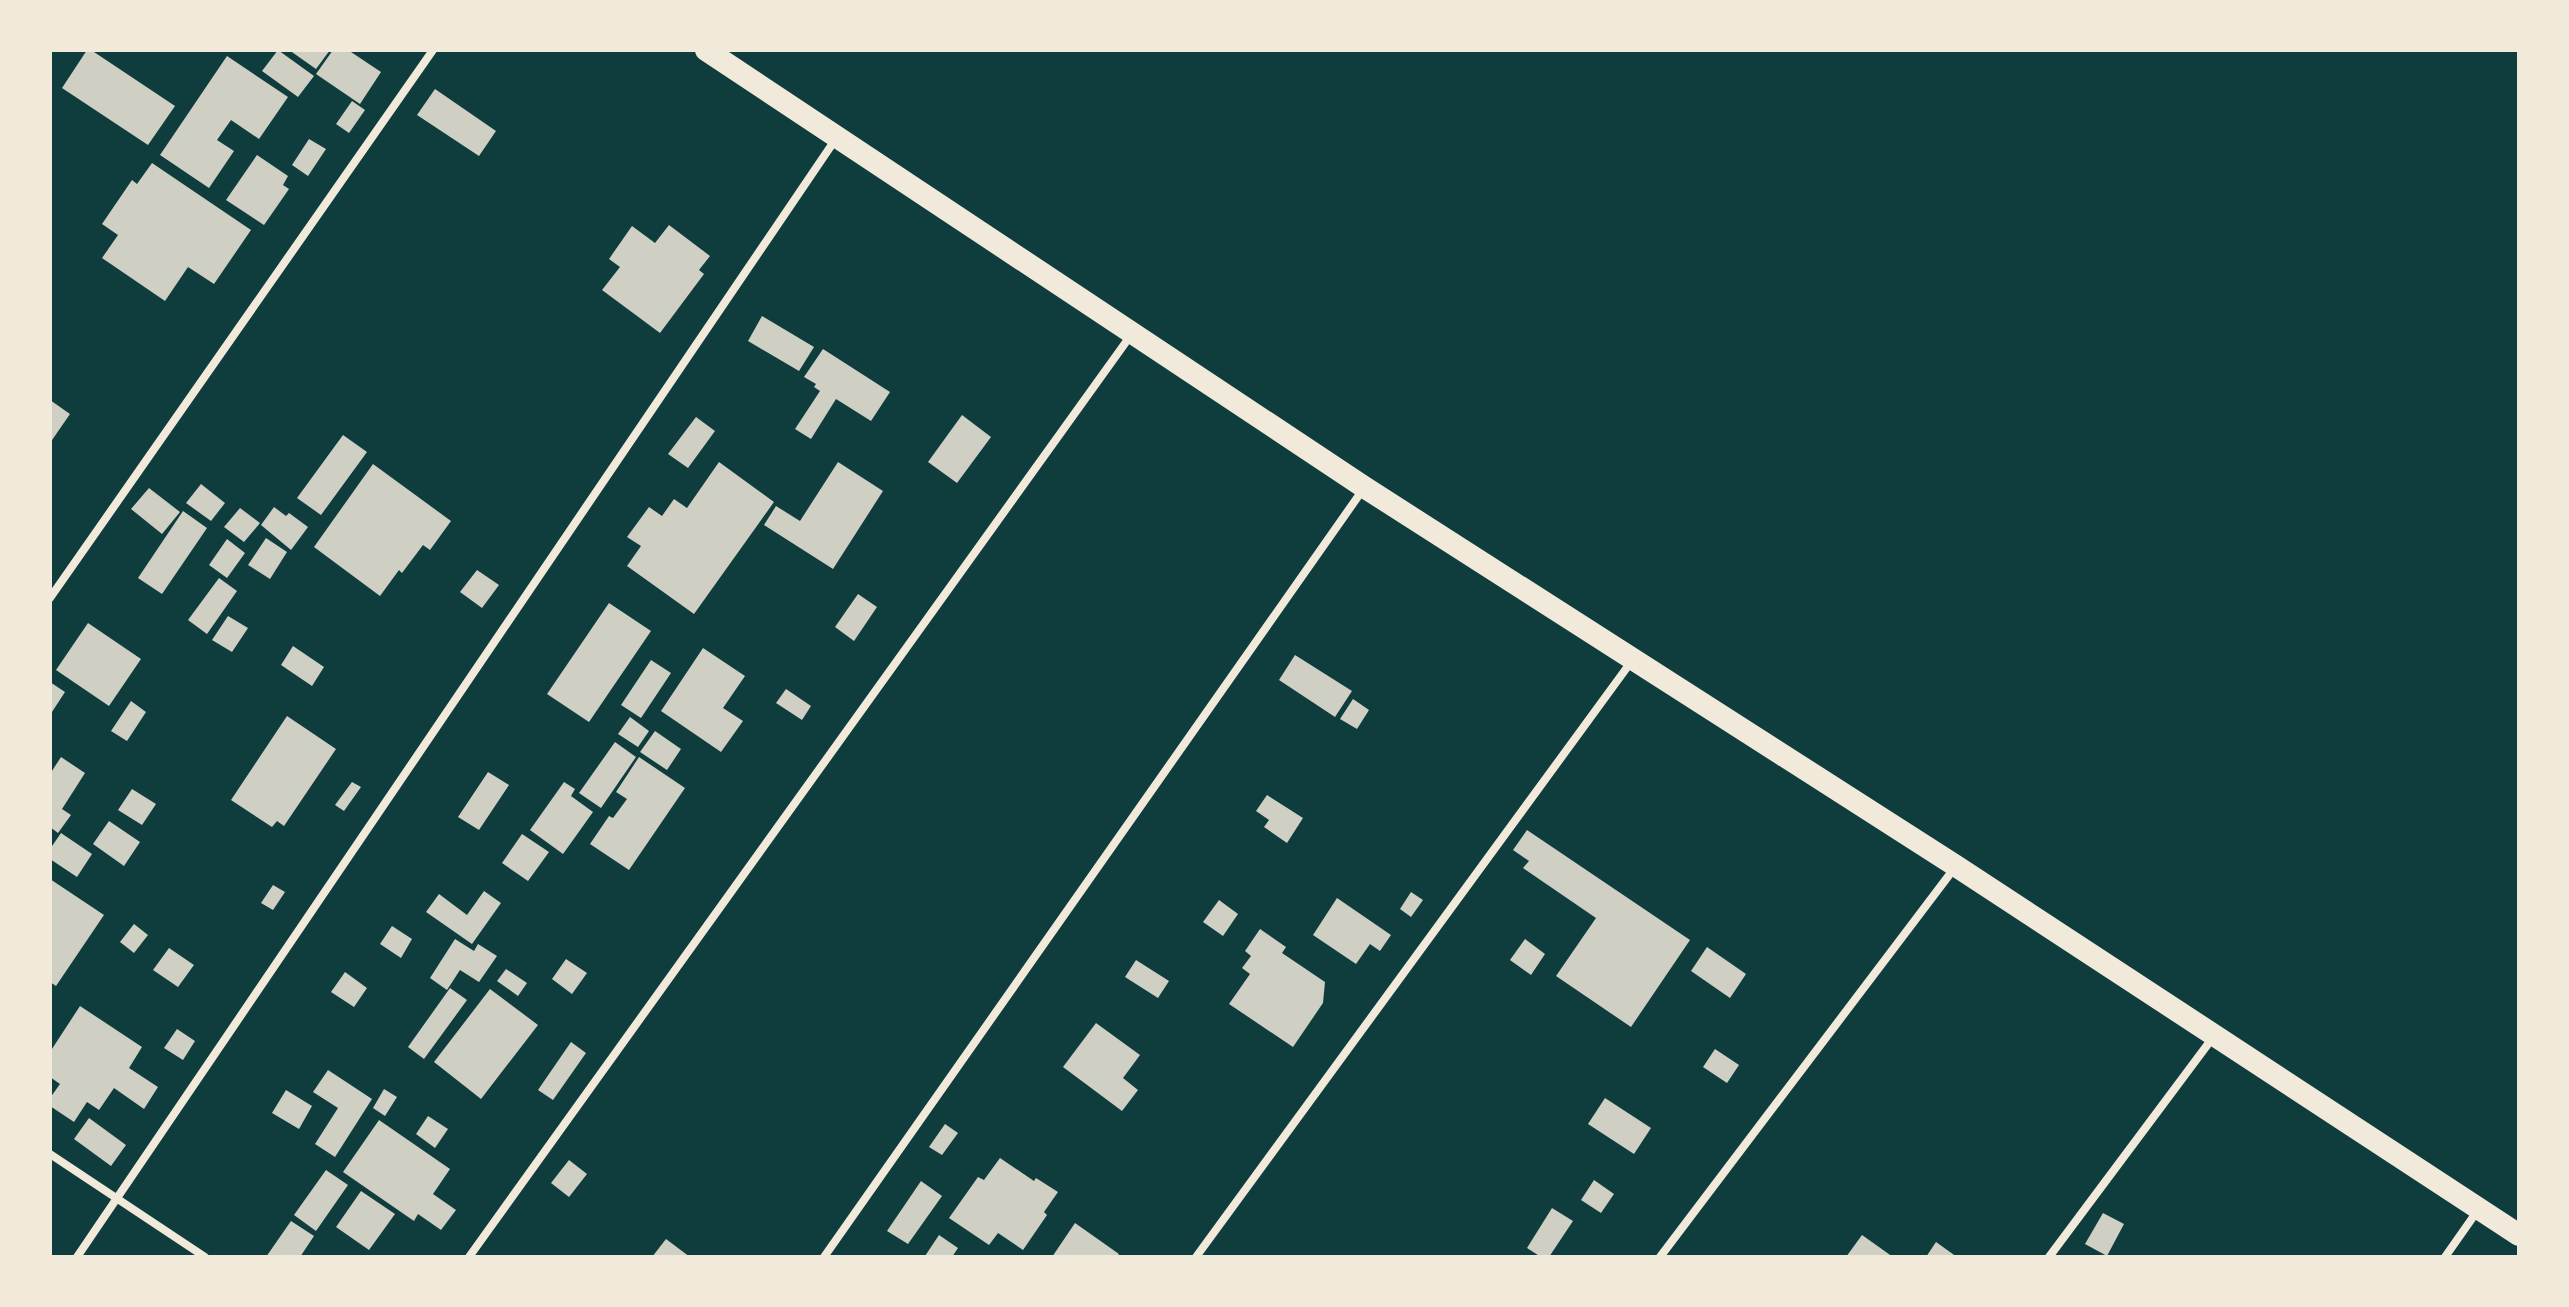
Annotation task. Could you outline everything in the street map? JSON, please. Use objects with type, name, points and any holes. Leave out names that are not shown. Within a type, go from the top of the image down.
[{"type":"highway","points":[[706,50],[1364,487],[1956,866],[2519,1235]]},
{"type":"street","points":[[50,598],[433,50]]},
{"type":"street","points":[[77,1257],[838,136]]},
{"type":"street","points":[[469,1257],[1131,334]]},
{"type":"street","points":[[824,1257],[1364,487]]},
{"type":"street","points":[[1196,1257],[1634,658]]},
{"type":"street","points":[[1660,1257],[1956,866]]},
{"type":"street","points":[[2049,1257],[2214,1036]]},
{"type":"street","points":[[50,1154],[205,1257]]},
{"type":"street","points":[[2445,1257],[2479,1210]]},
{"type":"building","points":[[87,50],[175,106],[148,145],[62,88]]},
{"type":"building","points":[[278,50],[314,76],[298,97],[262,71]]},
{"type":"building","points":[[289,50],[330,50],[316,69]]},
{"type":"building","points":[[333,50],[348,50],[381,72],[360,104],[316,74]]},
{"type":"building","points":[[227,56],[288,97],[259,139],[231,120],[217,140],[234,151],[209,188],[160,155]]},
{"type":"building","points":[[435,89],[496,131],[479,156],[417,115]]},
{"type":"building","points":[[352,101],[365,110],[349,133],[336,124]]},
{"type":"building","points":[[309,139],[326,149],[308,176],[292,165]]},
{"type":"building","points":[[257,155],[288,176],[283,185],[289,189],[264,225],[226,200]]},
{"type":"building","points":[[152,163],[251,230],[214,284],[188,267],[165,301],[102,258],[118,235],[102,224],[132,180],[137,184]]},
{"type":"building","points":[[669,225],[710,256],[699,270],[704,274],[660,333],[602,290],[620,267],[609,259],[632,226],[655,243]]},
{"type":"building","points":[[762,316],[814,347],[799,371],[748,341]]},
{"type":"building","points":[[823,349],[890,392],[871,421],[836,399],[811,439],[795,429],[820,391],[814,387],[816,384],[804,377]]},
{"type":"building","points":[[50,400],[70,414],[50,443]]},
{"type":"building","points":[[962,415],[991,437],[957,483],[928,462]]},
{"type":"building","points":[[696,417],[715,431],[688,468],[668,454]]},
{"type":"building","points":[[343,435],[367,452],[321,515],[297,498]]},
{"type":"building","points":[[719,462],[774,502],[694,614],[627,566],[641,546],[627,537],[649,507],[662,516],[674,499],[687,508]]},
{"type":"building","points":[[838,462],[883,491],[833,569],[764,525],[776,506],[800,521]]},
{"type":"building","points":[[373,464],[451,521],[430,550],[423,545],[380,596],[314,547]]},
{"type":"building","points":[[201,484],[225,503],[211,521],[186,503]]},
{"type":"building","points":[[149,488],[180,512],[162,534],[131,509]]},
{"type":"building","points":[[274,507],[286,516],[289,513],[308,527],[291,550],[261,525]]},
{"type":"building","points":[[240,508],[260,523],[244,542],[224,527]]},
{"type":"building","points":[[183,511],[207,528],[162,594],[138,578]]},
{"type":"building","points":[[266,538],[287,552],[270,579],[248,565]]},
{"type":"building","points":[[227,539],[245,553],[227,578],[209,565]]},
{"type":"building","points":[[477,570],[499,585],[482,608],[460,592]]},
{"type":"building","points":[[219,578],[237,591],[207,634],[188,620]]},
{"type":"building","points":[[858,594],[877,607],[854,641],[835,627]]},
{"type":"building","points":[[609,603],[651,631],[589,722],[547,694]]},
{"type":"building","points":[[228,616],[248,628],[232,652],[212,640]]},
{"type":"building","points":[[88,623],[141,659],[109,706],[56,670]]},
{"type":"building","points":[[293,646],[324,667],[312,686],[281,665]]},
{"type":"building","points":[[703,648],[745,676],[723,708],[743,721],[721,752],[661,711]]},
{"type":"building","points":[[1295,655],[1352,691],[1335,717],[1279,680]]},
{"type":"building","points":[[651,660],[671,673],[641,718],[621,705]]},
{"type":"building","points":[[50,682],[65,692],[50,715]]},
{"type":"building","points":[[786,689],[811,706],[802,720],[776,703]]},
{"type":"building","points":[[1353,699],[1369,710],[1357,729],[1340,719]]},
{"type":"building","points":[[131,701],[146,712],[127,741],[111,731]]},
{"type":"building","points":[[287,716],[336,749],[284,826],[277,821],[272,827],[231,800]]},
{"type":"building","points":[[630,717],[649,731],[638,747],[618,734]]},
{"type":"building","points":[[655,731],[681,749],[667,770],[640,752]]},
{"type":"building","points":[[615,742],[636,757],[601,808],[579,793]]},
{"type":"building","points":[[61,757],[85,773],[62,809],[71,815],[58,833],[50,827],[50,774]]},
{"type":"building","points":[[639,757],[685,788],[629,870],[590,844],[609,816],[613,818],[627,799],[616,792]]},
{"type":"building","points":[[488,772],[509,785],[479,830],[458,817]]},
{"type":"building","points":[[352,782],[361,787],[344,811],[335,805]]},
{"type":"building","points":[[564,782],[575,789],[571,796],[593,812],[563,854],[530,830]]},
{"type":"building","points":[[132,789],[156,804],[142,825],[118,810]]},
{"type":"building","points":[[1267,795],[1303,818],[1287,843],[1264,827],[1269,820],[1256,811]]},
{"type":"building","points":[[109,821],[140,842],[124,866],[93,844]]},
{"type":"building","points":[[1527,830],[1690,940],[1631,1027],[1556,976],[1596,918],[1523,868],[1529,861],[1513,850]]},
{"type":"building","points":[[61,833],[92,854],[77,877],[50,859],[50,849]]},
{"type":"building","points":[[522,834],[549,852],[528,881],[502,863]]},
{"type":"building","points":[[50,879],[104,915],[56,986],[50,982]]},
{"type":"building","points":[[273,885],[285,892],[273,910],[261,903]]},
{"type":"building","points":[[484,891],[501,903],[472,944],[426,912],[439,894],[467,915]]},
{"type":"building","points":[[1411,892],[1423,900],[1411,917],[1400,909]]},
{"type":"building","points":[[1337,898],[1391,935],[1380,951],[1370,944],[1356,964],[1313,935]]},
{"type":"building","points":[[1219,900],[1238,914],[1223,936],[1203,922]]},
{"type":"building","points":[[134,924],[148,935],[134,953],[120,942]]},
{"type":"building","points":[[392,926],[412,939],[401,958],[380,944]]},
{"type":"building","points":[[1260,929],[1286,947],[1282,953],[1325,982],[1323,1003],[1293,1047],[1229,1004],[1250,974],[1242,968],[1251,956],[1245,951]]},
{"type":"building","points":[[455,939],[474,951],[478,944],[497,956],[479,982],[460,970],[447,990],[430,978]]},
{"type":"building","points":[[1525,939],[1545,954],[1531,975],[1510,960]]},
{"type":"building","points":[[1707,947],[1746,974],[1730,998],[1691,971]]},
{"type":"building","points":[[169,948],[194,965],[178,987],[153,970]]},
{"type":"building","points":[[566,959],[587,973],[572,994],[552,979]]},
{"type":"building","points":[[1136,960],[1169,981],[1158,998],[1125,977]]},
{"type":"building","points":[[506,969],[527,983],[518,996],[497,981]]},
{"type":"building","points":[[345,972],[367,988],[354,1007],[331,992]]},
{"type":"building","points":[[450,988],[467,1000],[424,1059],[408,1047]]},
{"type":"building","points":[[490,989],[538,1025],[481,1099],[434,1062]]},
{"type":"building","points":[[80,1006],[142,1047],[129,1068],[158,1087],[144,1109],[114,1088],[99,1110],[87,1102],[74,1122],[50,1106],[50,1098],[60,1084],[50,1077],[50,1052]]},
{"type":"building","points":[[1096,1023],[1140,1055],[1123,1078],[1138,1090],[1122,1111],[1063,1067]]},
{"type":"building","points":[[177,1029],[195,1041],[183,1060],[164,1048]]},
{"type":"building","points":[[571,1042],[586,1053],[553,1100],[538,1090]]},
{"type":"building","points":[[1715,1049],[1739,1065],[1727,1083],[1703,1067]]},
{"type":"building","points":[[328,1070],[372,1099],[335,1157],[315,1144],[338,1108],[313,1092]]},
{"type":"building","points":[[384,1089],[397,1097],[385,1116],[373,1108]]},
{"type":"building","points":[[286,1090],[312,1106],[299,1129],[272,1113]]},
{"type":"building","points":[[1605,1098],[1651,1128],[1634,1154],[1588,1124]]},
{"type":"building","points":[[428,1116],[448,1129],[435,1148],[416,1134]]},
{"type":"building","points":[[89,1118],[126,1145],[111,1166],[74,1139]]},
{"type":"building","points":[[379,1120],[450,1169],[433,1194],[456,1210],[441,1230],[418,1214],[414,1221],[343,1172]]},
{"type":"building","points":[[945,1124],[958,1133],[942,1155],[929,1147]]},
{"type":"building","points":[[1000,1158],[1034,1181],[1036,1178],[1058,1192],[1044,1212],[1047,1215],[1023,1250],[998,1233],[989,1245],[949,1218],[978,1177],[984,1180]]},
{"type":"building","points":[[569,1160],[587,1174],[569,1197],[551,1183]]},
{"type":"building","points":[[326,1170],[348,1185],[316,1231],[294,1215]]},
{"type":"building","points":[[1594,1180],[1614,1194],[1601,1213],[1581,1200]]},
{"type":"building","points":[[921,1181],[942,1196],[908,1244],[887,1231]]},
{"type":"building","points":[[361,1191],[395,1214],[369,1250],[336,1227]]},
{"type":"building","points":[[1552,1208],[1573,1221],[1549,1257],[1541,1257],[1527,1248]]},
{"type":"building","points":[[2103,1213],[2124,1224],[2107,1256],[2085,1244]]},
{"type":"building","points":[[291,1221],[314,1236],[300,1257],[266,1257]]},
{"type":"building","points":[[1075,1223],[1119,1254],[1117,1257],[1052,1257]]},
{"type":"building","points":[[939,1235],[958,1248],[952,1257],[925,1256]]},
{"type":"building","points":[[1862,1235],[1893,1257],[1846,1257]]},
{"type":"building","points":[[666,1239],[690,1257],[652,1257]]},
{"type":"building","points":[[1936,1242],[1957,1257],[1926,1257]]}]
